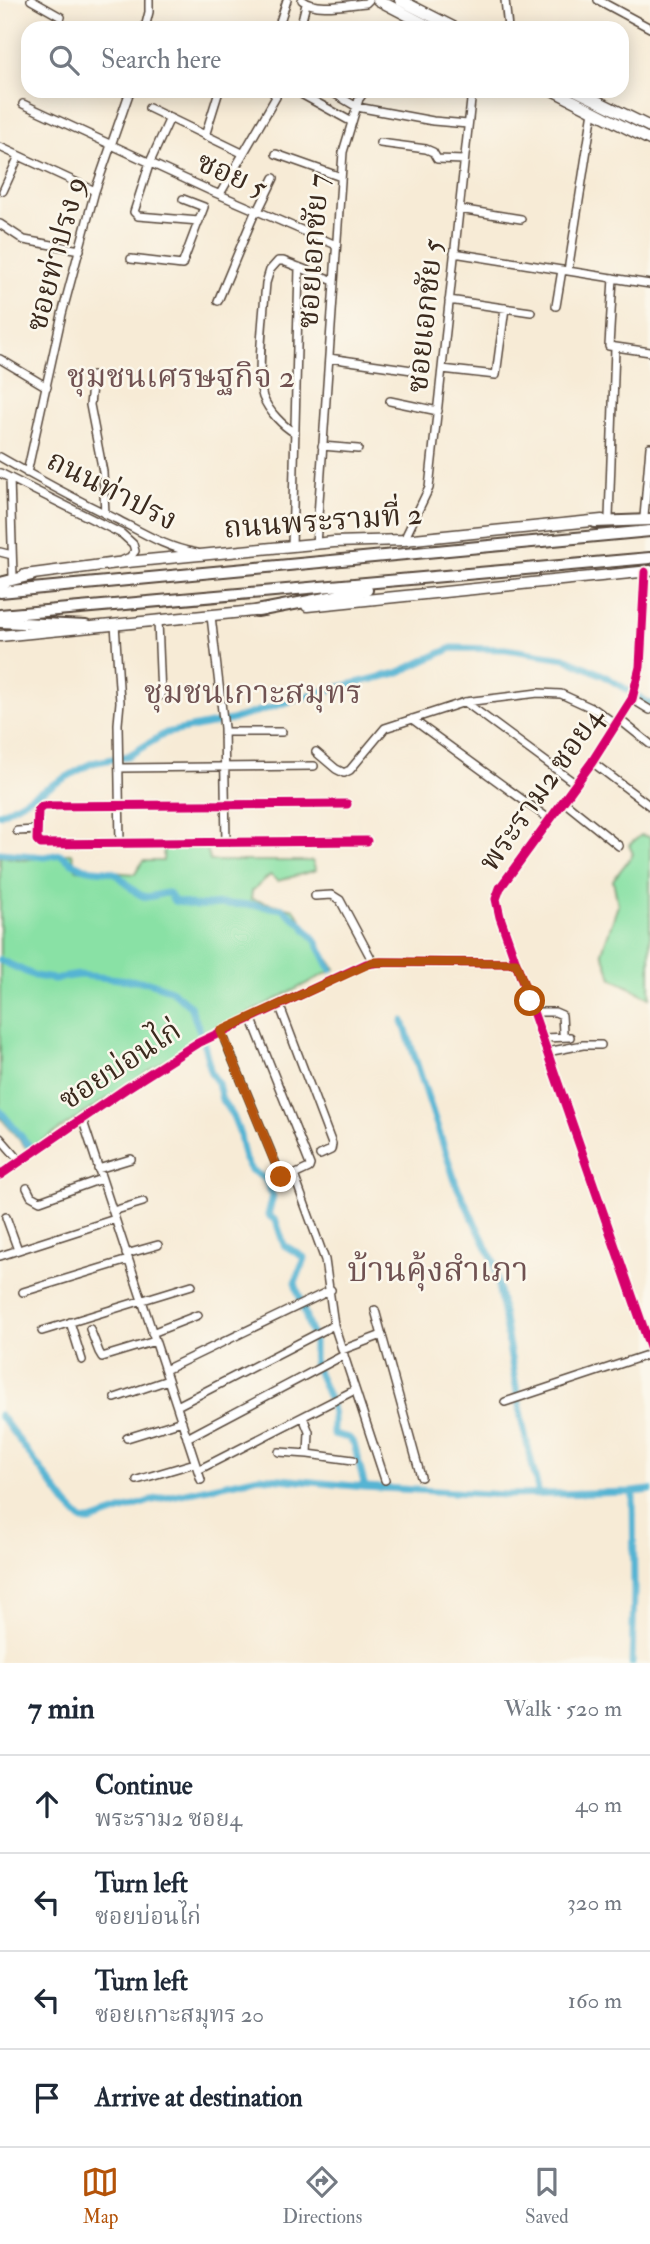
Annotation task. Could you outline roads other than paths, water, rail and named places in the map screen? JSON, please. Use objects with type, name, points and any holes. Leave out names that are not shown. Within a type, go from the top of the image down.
[{"type":"highway","points":[[595,522],[648,518]]},
{"type":"highway","name":"ถนนพระรามที่ 2","points":[[0,592],[650,531]]},
{"type":"highway","points":[[0,615],[650,558]]},
{"type":"highway","points":[[0,583],[32,575]]},
{"type":"highway","points":[[257,611],[435,578]]},
{"type":"highway","points":[[0,622],[86,626]]},
{"type":"main road","points":[[378,0],[408,21]]},
{"type":"main road","points":[[400,0],[441,21]]},
{"type":"main road","points":[[573,98],[650,127]]},
{"type":"main road","points":[[585,98],[650,140]]},
{"type":"main road","name":"ถนนพระรามที่ 2","points":[[0,578],[117,563],[334,542],[404,540],[595,522],[609,518],[648,518]]},
{"type":"main road","points":[[0,636],[647,572]]},
{"type":"street","points":[[32,0],[61,17]]},
{"type":"street","points":[[147,21],[149,0]]},
{"type":"street","points":[[280,21],[287,0]]},
{"type":"street","points":[[301,21],[304,2],[323,6],[366,3],[369,0]]},
{"type":"street","points":[[505,0],[507,21]]},
{"type":"street","points":[[598,0],[650,28]]},
{"type":"street","name":"ซอยท่าปรง 9","points":[[27,473],[62,314],[95,191],[128,98]]},
{"type":"street","points":[[205,136],[217,98]]},
{"type":"street","points":[[220,194],[275,98]]},
{"type":"street","points":[[308,98],[352,122]]},
{"type":"street","points":[[342,98],[357,107],[433,121],[468,124]]},
{"type":"street","name":"ซอยเอกชัย 7","points":[[316,545],[343,152],[362,98]]},
{"type":"street","name":"ซอยเอกชัย 5","points":[[404,540],[429,488],[471,98]]},
{"type":"street","name":"ซอย 5","points":[[23,104],[211,191],[336,245]]},
{"type":"street","points":[[556,306],[595,106]]},
{"type":"street","points":[[149,108],[242,153]]},
{"type":"street","points":[[170,118],[150,162],[135,214],[199,221]]},
{"type":"street","points":[[380,143],[426,149],[433,152],[437,159],[464,160]]},
{"type":"street","points":[[0,147],[95,191]]},
{"type":"street","points":[[276,154],[341,177]]},
{"type":"street","points":[[2,191],[19,156]]},
{"type":"street","points":[[218,301],[274,178]]},
{"type":"street","points":[[131,258],[182,265],[211,191]]},
{"type":"street","points":[[183,199],[204,207]]},
{"type":"street","points":[[459,209],[521,219]]},
{"type":"street","points":[[0,224],[24,240],[80,250]]},
{"type":"street","points":[[454,253],[650,284]]},
{"type":"street","points":[[295,433],[283,426],[263,397],[261,371],[266,283],[270,270],[278,261],[334,281]]},
{"type":"street","points":[[292,547],[299,267]]},
{"type":"street","points":[[613,278],[608,344],[615,348],[650,352]]},
{"type":"street","points":[[449,300],[531,312]]},
{"type":"street","points":[[442,369],[496,375],[505,308]]},
{"type":"street","points":[[609,518],[615,348]]},
{"type":"street","points":[[329,358],[412,370]]},
{"type":"street","points":[[0,359],[47,387]]},
{"type":"street","points":[[93,376],[90,405],[103,472],[105,514]]},
{"type":"street","points":[[390,401],[438,411]]},
{"type":"street","points":[[322,446],[358,449]]},
{"type":"street","points":[[648,518],[650,447]]},
{"type":"street","name":"ถนนท่าปรง","points":[[0,457],[170,547],[207,555]]},
{"type":"street","name":"ถนนท่าปรง","points":[[0,474],[130,539],[135,551],[130,557],[117,563]]},
{"type":"street","points":[[10,478],[13,576]]},
{"type":"street","points":[[0,552],[12,555]]},
{"type":"street","name":"พระราม2 ซอย4","points":[[647,572],[640,667],[632,698],[592,762],[500,888],[496,899],[497,910],[650,1347]]},
{"type":"street","points":[[211,616],[224,719],[226,842]]},
{"type":"street","points":[[158,621],[161,696]]},
{"type":"street","points":[[115,624],[120,702],[120,844]]},
{"type":"street","points":[[640,667],[650,667]]},
{"type":"street","points":[[316,752],[340,772],[347,772],[385,728],[465,702],[538,693],[561,694],[619,722],[650,744]]},
{"type":"street","points":[[632,698],[650,709]]},
{"type":"street","points":[[465,702],[576,784]]},
{"type":"street","points":[[412,719],[549,819]]},
{"type":"street","points":[[224,730],[282,732]]},
{"type":"street","points":[[592,762],[650,806]]},
{"type":"street","points":[[119,766],[314,766]]},
{"type":"street","points":[[562,801],[620,846]]},
{"type":"street","points":[[347,804],[43,806],[38,810],[37,840],[41,844],[367,841]]},
{"type":"street","points":[[17,831],[37,830]]},
{"type":"street","points":[[315,896],[332,895],[340,900],[373,962]]},
{"type":"street","name":"ซอยบ่อนไก่","points":[[0,1175],[196,1044],[373,962],[516,963]]},
{"type":"street","points":[[279,1004],[332,1144],[331,1150],[320,1155]]},
{"type":"street","points":[[534,1012],[555,1012],[562,1015],[567,1034],[542,1038]]},
{"type":"street","points":[[221,1031],[279,1174],[286,1179],[310,1165],[251,1017]]},
{"type":"street","points":[[547,1052],[583,1045],[601,1045]]},
{"type":"street","points":[[82,1118],[201,1480]]},
{"type":"street","points":[[0,1138],[21,1162]]},
{"type":"street","points":[[98,1169],[131,1159]]},
{"type":"street","points":[[294,1175],[321,1245],[331,1290],[334,1325],[385,1480]]},
{"type":"street","points":[[27,1188],[33,1199],[40,1201],[102,1179]]},
{"type":"street","points":[[0,1247],[3,1255],[143,1202]]},
{"type":"street","points":[[6,1217],[18,1250]]},
{"type":"street","points":[[23,1293],[158,1245]]},
{"type":"street","points":[[42,1331],[192,1285]]},
{"type":"street","points":[[164,1370],[331,1290]]},
{"type":"street","points":[[375,1310],[421,1477]]},
{"type":"street","points":[[152,1332],[198,1315]]},
{"type":"street","points":[[70,1322],[82,1360]]},
{"type":"street","points":[[177,1406],[334,1325]]},
{"type":"street","points":[[90,1329],[103,1357],[155,1342]]},
{"type":"street","points":[[187,1438],[317,1370],[343,1352],[382,1335]]},
{"type":"street","points":[[507,1401],[650,1354]]},
{"type":"street","points":[[115,1398],[168,1380]]},
{"type":"street","points":[[137,1480],[196,1467],[355,1390]]},
{"type":"street","points":[[303,1417],[309,1432],[308,1454]]},
{"type":"street","points":[[127,1438],[182,1421]]},
{"type":"street","points":[[279,1452],[353,1460]]},
{"type":"waterway","points":[[0,814],[92,763],[128,756],[166,733],[231,720],[316,693],[397,673],[452,648],[505,649],[565,658],[603,675],[650,704]]},
{"type":"waterway","points":[[0,853],[45,857],[60,854],[81,867],[112,872],[138,894],[146,897],[169,893],[174,901],[196,906],[256,905],[283,909],[301,923],[316,941],[331,970]]},
{"type":"waterway","points":[[0,960],[35,976],[54,979],[79,975],[149,982],[171,990],[190,1006],[202,1036],[211,1073],[239,1131],[245,1160],[251,1170],[265,1179],[273,1196],[268,1215],[276,1221],[284,1245],[305,1258],[295,1283],[314,1342],[314,1363],[333,1412],[333,1434],[349,1438],[354,1444],[365,1487],[507,1495],[633,1492]]},
{"type":"waterway","points":[[403,1021],[456,1184],[494,1262],[523,1426],[539,1494]]},
{"type":"waterway","points":[[0,1111],[29,1146]]},
{"type":"waterway","points":[[0,1415],[68,1506],[83,1521],[91,1521],[153,1500],[259,1477],[365,1487]]},
{"type":"waterway","points":[[632,1663],[633,1492],[650,1490]]},
{"type":"district","name":"ชุมชนเศรษฐกิจ 2","points":[[181,377]]},
{"type":"district","name":"ชุมชนเกาะสมุทร","points":[[253,693]]},
{"type":"district","name":"บ้านคุ้งสำเภา","points":[[438,1270]]}]
